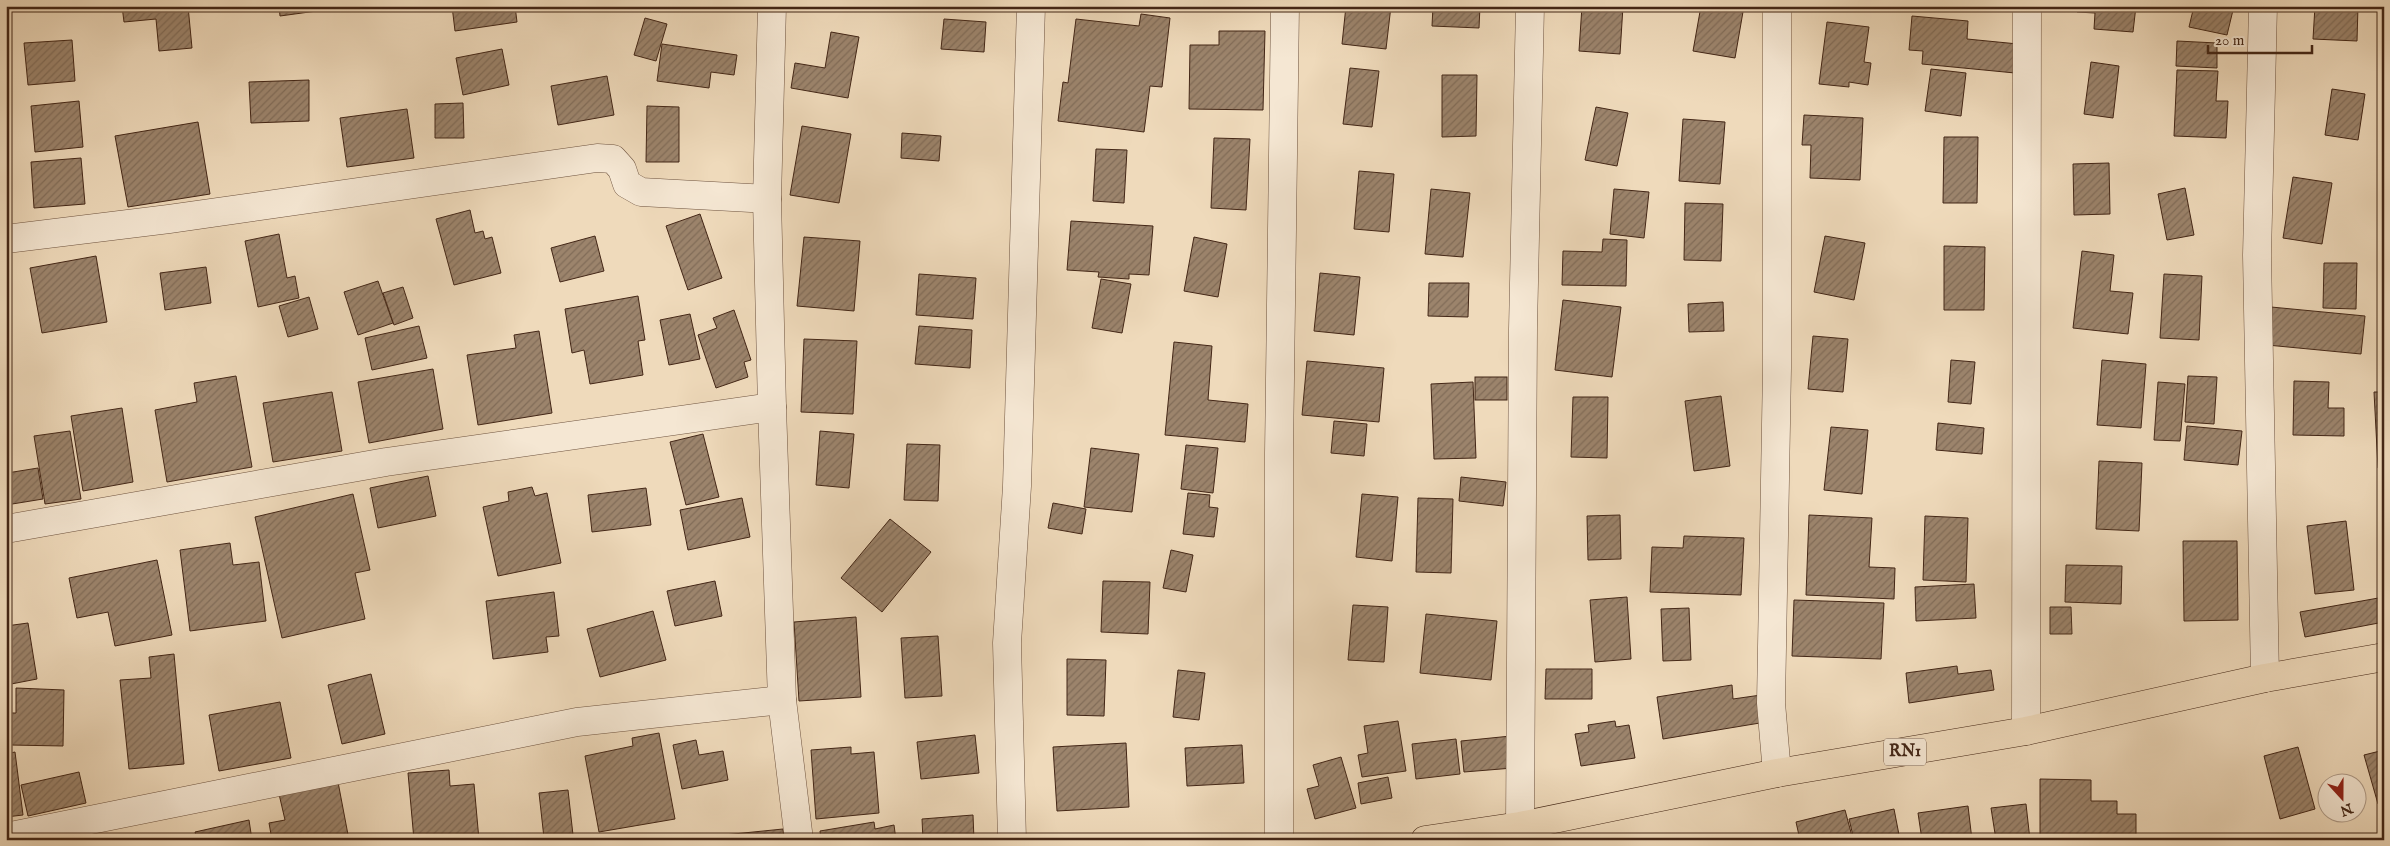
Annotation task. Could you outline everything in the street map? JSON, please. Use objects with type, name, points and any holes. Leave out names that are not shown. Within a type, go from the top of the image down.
[{"type":"highway","name":"RN1","points":[[1425,840],[1520,826],[1777,773],[2026,731],[2265,678],[2384,657]]},
{"type":"street","points":[[772,6],[767,198],[772,407],[782,700],[798,840]]},
{"type":"street","points":[[1012,840],[1008,642],[1018,486],[1031,6]]},
{"type":"street","points":[[1279,840],[1279,453],[1285,6]]},
{"type":"street","points":[[1520,826],[1523,329],[1530,6]]},
{"type":"street","points":[[1777,6],[1777,368],[1771,703],[1777,773]]},
{"type":"street","points":[[2026,731],[2027,6]]},
{"type":"street","points":[[2263,6],[2257,255],[2265,678]]},
{"type":"street","points":[[6,239],[169,219],[597,158],[613,159],[622,169],[627,184],[641,192],[767,198]]},
{"type":"street","points":[[6,529],[386,462],[772,407]]},
{"type":"street","points":[[6,837],[577,722],[782,700]]},
{"type":"building","points":[[122,6],[188,6],[192,48],[159,51],[156,19],[124,22]]},
{"type":"building","points":[[220,6],[253,6],[221,11]]},
{"type":"building","points":[[279,6],[323,6],[324,10],[280,16]]},
{"type":"building","points":[[452,6],[515,6],[517,22],[455,31]]},
{"type":"building","points":[[1346,6],[1391,6],[1386,49],[1342,44]]},
{"type":"building","points":[[1433,6],[1480,6],[1479,28],[1432,26]]},
{"type":"building","points":[[1582,6],[1623,6],[1620,54],[1579,51]]},
{"type":"building","points":[[1701,6],[1744,6],[1735,58],[1693,51]]},
{"type":"building","points":[[2077,6],[2136,6],[2133,32],[2094,29],[2095,13],[2077,12]]},
{"type":"building","points":[[2154,6],[2187,6],[2187,9]]},
{"type":"building","points":[[2194,6],[2234,6],[2227,35],[2189,27]]},
{"type":"building","points":[[2315,6],[2358,6],[2357,41],[2313,39]]},
{"type":"building","points":[[1141,14],[1170,18],[1162,87],[1150,86],[1144,132],[1058,121],[1063,82],[1068,83],[1076,19],[1139,26]]},
{"type":"building","points":[[1912,16],[1968,21],[1967,39],[2018,44],[2015,73],[1922,64],[1923,51],[1909,50]]},
{"type":"building","points":[[645,18],[667,24],[656,61],[634,55]]},
{"type":"building","points":[[944,19],[986,22],[984,52],[941,49]]},
{"type":"building","points":[[1827,22],[1869,27],[1864,62],[1871,63],[1868,85],[1849,82],[1849,87],[1819,84]]},
{"type":"building","points":[[1219,31],[1265,31],[1263,110],[1189,109],[1190,45],[1219,45]]},
{"type":"building","points":[[831,32],[859,37],[848,98],[791,88],[795,63],[825,68]]},
{"type":"building","points":[[72,40],[75,81],[28,85],[24,43]]},
{"type":"building","points":[[2177,41],[2217,43],[2217,68],[2176,66]]},
{"type":"building","points":[[662,44],[737,55],[734,75],[711,72],[709,88],[657,81]]},
{"type":"building","points":[[502,49],[509,85],[463,95],[456,58]]},
{"type":"building","points":[[2091,62],[2119,66],[2113,118],[2084,114]]},
{"type":"building","points":[[1350,68],[1379,71],[1372,127],[1343,124]]},
{"type":"building","points":[[1931,69],[1966,73],[1961,116],[1925,111]]},
{"type":"building","points":[[2177,70],[2218,71],[2216,101],[2228,101],[2226,138],[2174,136]]},
{"type":"building","points":[[1442,75],[1477,75],[1476,136],[1442,137]]},
{"type":"building","points":[[607,76],[614,115],[558,125],[551,86]]},
{"type":"building","points":[[309,80],[309,121],[251,123],[249,82]]},
{"type":"building","points":[[2332,89],[2365,94],[2358,140],[2325,135]]},
{"type":"building","points":[[79,101],[83,147],[35,152],[31,106]]},
{"type":"building","points":[[463,103],[464,138],[435,138],[435,104]]},
{"type":"building","points":[[647,106],[679,107],[679,162],[646,162]]},
{"type":"building","points":[[1596,107],[1628,113],[1617,166],[1585,160]]},
{"type":"building","points":[[407,109],[414,158],[347,167],[340,118]]},
{"type":"building","points":[[1804,115],[1863,118],[1860,180],[1810,178],[1811,145],[1802,145]]},
{"type":"building","points":[[1683,119],[1725,122],[1720,184],[1679,181]]},
{"type":"building","points":[[198,122],[210,194],[128,207],[115,136]]},
{"type":"building","points":[[802,126],[851,134],[839,203],[790,195]]},
{"type":"building","points":[[902,133],[941,136],[939,161],[901,158]]},
{"type":"building","points":[[1944,137],[1978,137],[1977,203],[1943,203]]},
{"type":"building","points":[[1214,138],[1250,139],[1246,210],[1211,208]]},
{"type":"building","points":[[1096,149],[1127,150],[1124,203],[1093,201]]},
{"type":"building","points":[[81,158],[85,204],[34,208],[31,162]]},
{"type":"building","points":[[2109,163],[2110,214],[2074,215],[2073,164]]},
{"type":"building","points":[[1359,171],[1394,174],[1389,232],[1354,229]]},
{"type":"building","points":[[2293,177],[2332,183],[2322,244],[2283,238]]},
{"type":"building","points":[[2185,188],[2194,235],[2167,240],[2158,194]]},
{"type":"building","points":[[1431,189],[1470,193],[1463,257],[1425,254]]},
{"type":"building","points":[[1614,189],[1649,192],[1644,238],[1610,234]]},
{"type":"building","points":[[1685,203],[1723,204],[1721,261],[1684,260]]},
{"type":"building","points":[[470,210],[475,233],[483,231],[485,239],[492,237],[501,273],[454,285],[436,219]]},
{"type":"building","points":[[700,214],[722,278],[688,290],[666,226]]},
{"type":"building","points":[[1071,221],[1153,226],[1149,275],[1129,274],[1129,279],[1098,277],[1099,272],[1067,270]]},
{"type":"building","points":[[279,234],[287,278],[295,276],[299,298],[258,307],[245,241]]},
{"type":"building","points":[[595,236],[604,271],[560,282],[551,248]]},
{"type":"building","points":[[1825,236],[1865,243],[1854,300],[1814,292]]},
{"type":"building","points":[[804,237],[860,241],[854,311],[797,306]]},
{"type":"building","points":[[1194,237],[1227,244],[1218,297],[1184,291]]},
{"type":"building","points":[[1603,239],[1627,240],[1626,286],[1562,285],[1563,251],[1602,252]]},
{"type":"building","points":[[1944,246],[1985,247],[1984,310],[1944,310]]},
{"type":"building","points":[[2082,251],[2114,255],[2110,291],[2133,293],[2128,334],[2073,328]]},
{"type":"building","points":[[96,256],[107,322],[42,333],[30,268]]},
{"type":"building","points":[[2324,263],[2357,263],[2356,309],[2323,308]]},
{"type":"building","points":[[206,267],[211,303],[165,310],[160,273]]},
{"type":"building","points":[[1320,273],[1360,277],[1354,335],[1314,331]]},
{"type":"building","points":[[919,274],[976,278],[973,319],[916,315]]},
{"type":"building","points":[[2164,274],[2202,276],[2199,340],[2160,338]]},
{"type":"building","points":[[1101,279],[1131,284],[1122,333],[1092,328]]},
{"type":"building","points":[[378,281],[393,323],[358,335],[344,292]]},
{"type":"building","points":[[1429,283],[1469,283],[1468,317],[1428,316]]},
{"type":"building","points":[[403,287],[413,318],[394,325],[383,293]]},
{"type":"building","points":[[638,296],[645,340],[638,341],[643,375],[590,384],[584,350],[572,353],[565,309]]},
{"type":"building","points":[[309,297],[318,329],[288,337],[279,306]]},
{"type":"building","points":[[1563,300],[1621,307],[1612,377],[1555,370]]},
{"type":"building","points":[[1723,302],[1724,331],[1689,332],[1688,304]]},
{"type":"building","points":[[2271,307],[2365,316],[2361,354],[2267,345]]},
{"type":"building","points":[[734,310],[751,360],[744,362],[748,377],[716,388],[698,335],[717,328],[713,318]]},
{"type":"building","points":[[690,314],[700,359],[669,365],[660,320]]},
{"type":"building","points":[[419,326],[427,358],[372,370],[365,338]]},
{"type":"building","points":[[919,326],[972,330],[970,368],[915,364]]},
{"type":"building","points":[[539,331],[552,413],[478,425],[467,355],[516,348],[514,335]]},
{"type":"building","points":[[1813,336],[1848,339],[1843,392],[1808,389]]},
{"type":"building","points":[[804,339],[857,341],[853,414],[801,412]]},
{"type":"building","points":[[1174,342],[1212,346],[1208,400],[1248,404],[1245,442],[1165,435]]},
{"type":"building","points":[[1951,360],[1975,362],[1971,404],[1948,402]]},
{"type":"building","points":[[2102,360],[2146,364],[2141,428],[2097,425]]},
{"type":"building","points":[[1307,361],[1384,368],[1379,422],[1302,415]]},
{"type":"building","points":[[433,369],[443,429],[369,443],[358,382]]},
{"type":"building","points":[[236,376],[252,467],[167,482],[155,410],[197,402],[194,383]]},
{"type":"building","points":[[2188,376],[2217,377],[2214,424],[2185,422]]},
{"type":"building","points":[[1475,377],[1507,377],[1507,400],[1475,400]]},
{"type":"building","points":[[2294,381],[2329,382],[2328,408],[2344,408],[2344,436],[2293,435]]},
{"type":"building","points":[[1473,382],[1476,458],[1434,459],[1431,384]]},
{"type":"building","points":[[2158,382],[2185,384],[2180,441],[2154,440]]},
{"type":"building","points":[[332,392],[342,451],[273,462],[263,403]]},
{"type":"building","points":[[2374,392],[2384,392],[2384,468],[2378,468]]},
{"type":"building","points":[[1721,396],[1730,466],[1694,471],[1685,401]]},
{"type":"building","points":[[1573,397],[1608,397],[1607,458],[1571,457]]},
{"type":"building","points":[[122,408],[133,482],[83,491],[71,416]]},
{"type":"building","points":[[1334,421],[1367,424],[1364,456],[1331,453]]},
{"type":"building","points":[[1938,423],[1984,428],[1982,454],[1936,450]]},
{"type":"building","points":[[2187,426],[2242,431],[2238,465],[2184,460]]},
{"type":"building","points":[[1831,427],[1868,430],[1862,494],[1824,490]]},
{"type":"building","points":[[70,431],[81,499],[45,504],[34,436]]},
{"type":"building","points":[[820,431],[854,434],[849,488],[816,485]]},
{"type":"building","points":[[703,434],[719,497],[686,505],[670,442]]},
{"type":"building","points":[[907,444],[940,445],[938,501],[904,500]]},
{"type":"building","points":[[1186,445],[1218,448],[1213,493],[1181,489]]},
{"type":"building","points":[[1091,448],[1139,454],[1132,512],[1084,507]]},
{"type":"building","points":[[2099,461],[2142,463],[2139,531],[2096,529]]},
{"type":"building","points":[[6,468],[7,473],[38,468],[43,499],[6,505]]},
{"type":"building","points":[[428,476],[436,516],[378,528],[370,488]]},
{"type":"building","points":[[1461,477],[1506,482],[1503,506],[1459,501]]},
{"type":"building","points":[[532,487],[535,496],[547,493],[561,563],[498,576],[483,507],[509,501],[508,492]]},
{"type":"building","points":[[646,488],[651,525],[592,532],[588,495]]},
{"type":"building","points":[[1188,493],[1210,495],[1209,507],[1218,508],[1214,537],[1183,534]]},
{"type":"building","points":[[353,494],[370,570],[355,573],[365,619],[282,638],[255,517]]},
{"type":"building","points":[[1362,494],[1398,497],[1392,561],[1356,557]]},
{"type":"building","points":[[742,498],[750,537],[688,550],[680,510]]},
{"type":"building","points":[[1418,498],[1453,499],[1451,573],[1416,572]]},
{"type":"building","points":[[1053,503],[1086,509],[1082,534],[1048,528]]},
{"type":"building","points":[[1620,515],[1621,559],[1588,560],[1587,516]]},
{"type":"building","points":[[1809,515],[1872,518],[1869,567],[1895,568],[1894,599],[1806,595]]},
{"type":"building","points":[[1925,516],[1968,518],[1966,582],[1923,580]]},
{"type":"building","points":[[890,519],[931,552],[882,612],[841,578]]},
{"type":"building","points":[[2346,521],[2354,590],[2315,594],[2307,526]]},
{"type":"building","points":[[1684,536],[1744,538],[1741,595],[1650,592],[1652,547],[1683,548]]},
{"type":"building","points":[[2183,541],[2237,541],[2238,620],[2184,621]]},
{"type":"building","points":[[230,543],[233,565],[259,562],[266,621],[190,631],[180,550]]},
{"type":"building","points":[[1171,550],[1193,555],[1186,592],[1163,588]]},
{"type":"building","points":[[157,560],[172,635],[115,646],[108,612],[77,618],[69,578]]},
{"type":"building","points":[[2066,565],[2122,566],[2121,604],[2065,602]]},
{"type":"building","points":[[715,581],[722,616],[675,626],[667,591]]},
{"type":"building","points":[[1103,581],[1150,582],[1148,634],[1101,632]]},
{"type":"building","points":[[1974,584],[1976,618],[1916,621],[1915,587]]},
{"type":"building","points":[[554,592],[559,636],[546,637],[548,652],[493,659],[486,601]]},
{"type":"building","points":[[1627,597],[1631,659],[1595,662],[1590,600]]},
{"type":"building","points":[[2384,597],[2384,622],[2305,637],[2300,612]]},
{"type":"building","points":[[1794,600],[1884,603],[1881,659],[1792,656]]},
{"type":"building","points":[[1353,605],[1388,607],[1384,662],[1348,660]]},
{"type":"building","points":[[2050,607],[2071,607],[2072,634],[2050,634]]},
{"type":"building","points":[[1689,608],[1691,660],[1663,661],[1661,609]]},
{"type":"building","points":[[653,611],[666,660],[600,677],[587,629]]},
{"type":"building","points":[[1426,614],[1497,621],[1491,680],[1420,673]]},
{"type":"building","points":[[856,617],[861,697],[799,701],[794,622]]},
{"type":"building","points":[[28,623],[37,679],[6,685],[6,626]]},
{"type":"building","points":[[938,636],[942,696],[905,698],[901,638]]},
{"type":"building","points":[[174,654],[184,764],[129,769],[120,680],[151,678],[149,657]]},
{"type":"building","points":[[1067,659],[1106,660],[1104,716],[1067,715]]},
{"type":"building","points":[[1957,666],[1958,674],[1991,670],[1994,690],[1909,703],[1906,673]]},
{"type":"building","points":[[1546,669],[1592,669],[1592,699],[1545,699]]},
{"type":"building","points":[[1178,670],[1205,673],[1199,720],[1173,717]]},
{"type":"building","points":[[371,674],[385,734],[342,744],[328,685]]},
{"type":"building","points":[[1732,685],[1733,699],[1761,695],[1766,722],[1663,739],[1657,697]]},
{"type":"building","points":[[16,688],[64,690],[63,746],[10,745],[11,713],[16,713]]},
{"type":"building","points":[[280,702],[291,758],[219,771],[209,715]]},
{"type":"building","points":[[1398,721],[1406,771],[1362,777],[1358,755],[1368,753],[1364,726]]},
{"type":"building","points":[[1615,721],[1616,727],[1629,725],[1635,758],[1581,766],[1575,734],[1589,732],[1588,725]]},
{"type":"building","points":[[659,733],[675,819],[599,832],[585,756],[633,746],[632,738]]},
{"type":"building","points":[[975,735],[979,773],[921,779],[917,742]]},
{"type":"building","points":[[1511,736],[1513,768],[1464,772],[1461,741]]},
{"type":"building","points":[[1456,739],[1460,774],[1416,779],[1412,744]]},
{"type":"building","points":[[696,740],[699,755],[723,751],[728,780],[682,789],[673,745]]},
{"type":"building","points":[[1126,743],[1129,807],[1057,811],[1053,747]]},
{"type":"building","points":[[1242,745],[1244,783],[1187,786],[1185,748]]},
{"type":"building","points":[[851,747],[851,754],[874,752],[879,813],[816,819],[811,750]]},
{"type":"building","points":[[2298,747],[2315,809],[2280,819],[2264,756]]},
{"type":"building","points":[[2384,750],[2384,802],[2378,804],[2364,755]]},
{"type":"building","points":[[15,752],[23,815],[6,817],[6,754]]},
{"type":"building","points":[[1341,757],[1356,808],[1315,819],[1307,789],[1319,786],[1313,765]]},
{"type":"building","points":[[449,770],[450,786],[474,784],[479,840],[414,840],[408,773]]},
{"type":"building","points":[[79,772],[86,803],[28,816],[21,785]]},
{"type":"building","points":[[1388,777],[1392,798],[1361,804],[1358,783]]},
{"type":"building","points":[[2040,779],[2091,780],[2091,801],[2117,801],[2117,814],[2136,814],[2136,840],[2040,840]]},
{"type":"building","points":[[338,782],[349,840],[272,840],[269,823],[285,820],[279,794]]},
{"type":"building","points":[[568,790],[573,835],[544,838],[539,793]]},
{"type":"building","points":[[2026,804],[2030,840],[1996,840],[1991,808]]},
{"type":"building","points":[[1968,806],[1972,840],[1922,840],[1918,813]]},
{"type":"building","points":[[1894,809],[1900,840],[1854,840],[1849,819]]},
{"type":"building","points":[[1845,810],[1853,840],[1800,840],[1796,822]]},
{"type":"building","points":[[973,815],[974,840],[923,840],[922,819]]},
{"type":"building","points":[[249,820],[252,840],[197,840],[195,832]]},
{"type":"building","points":[[874,822],[875,829],[894,825],[896,840],[821,840],[820,831]]},
{"type":"building","points":[[783,829],[784,840],[705,840],[704,837]]}]
